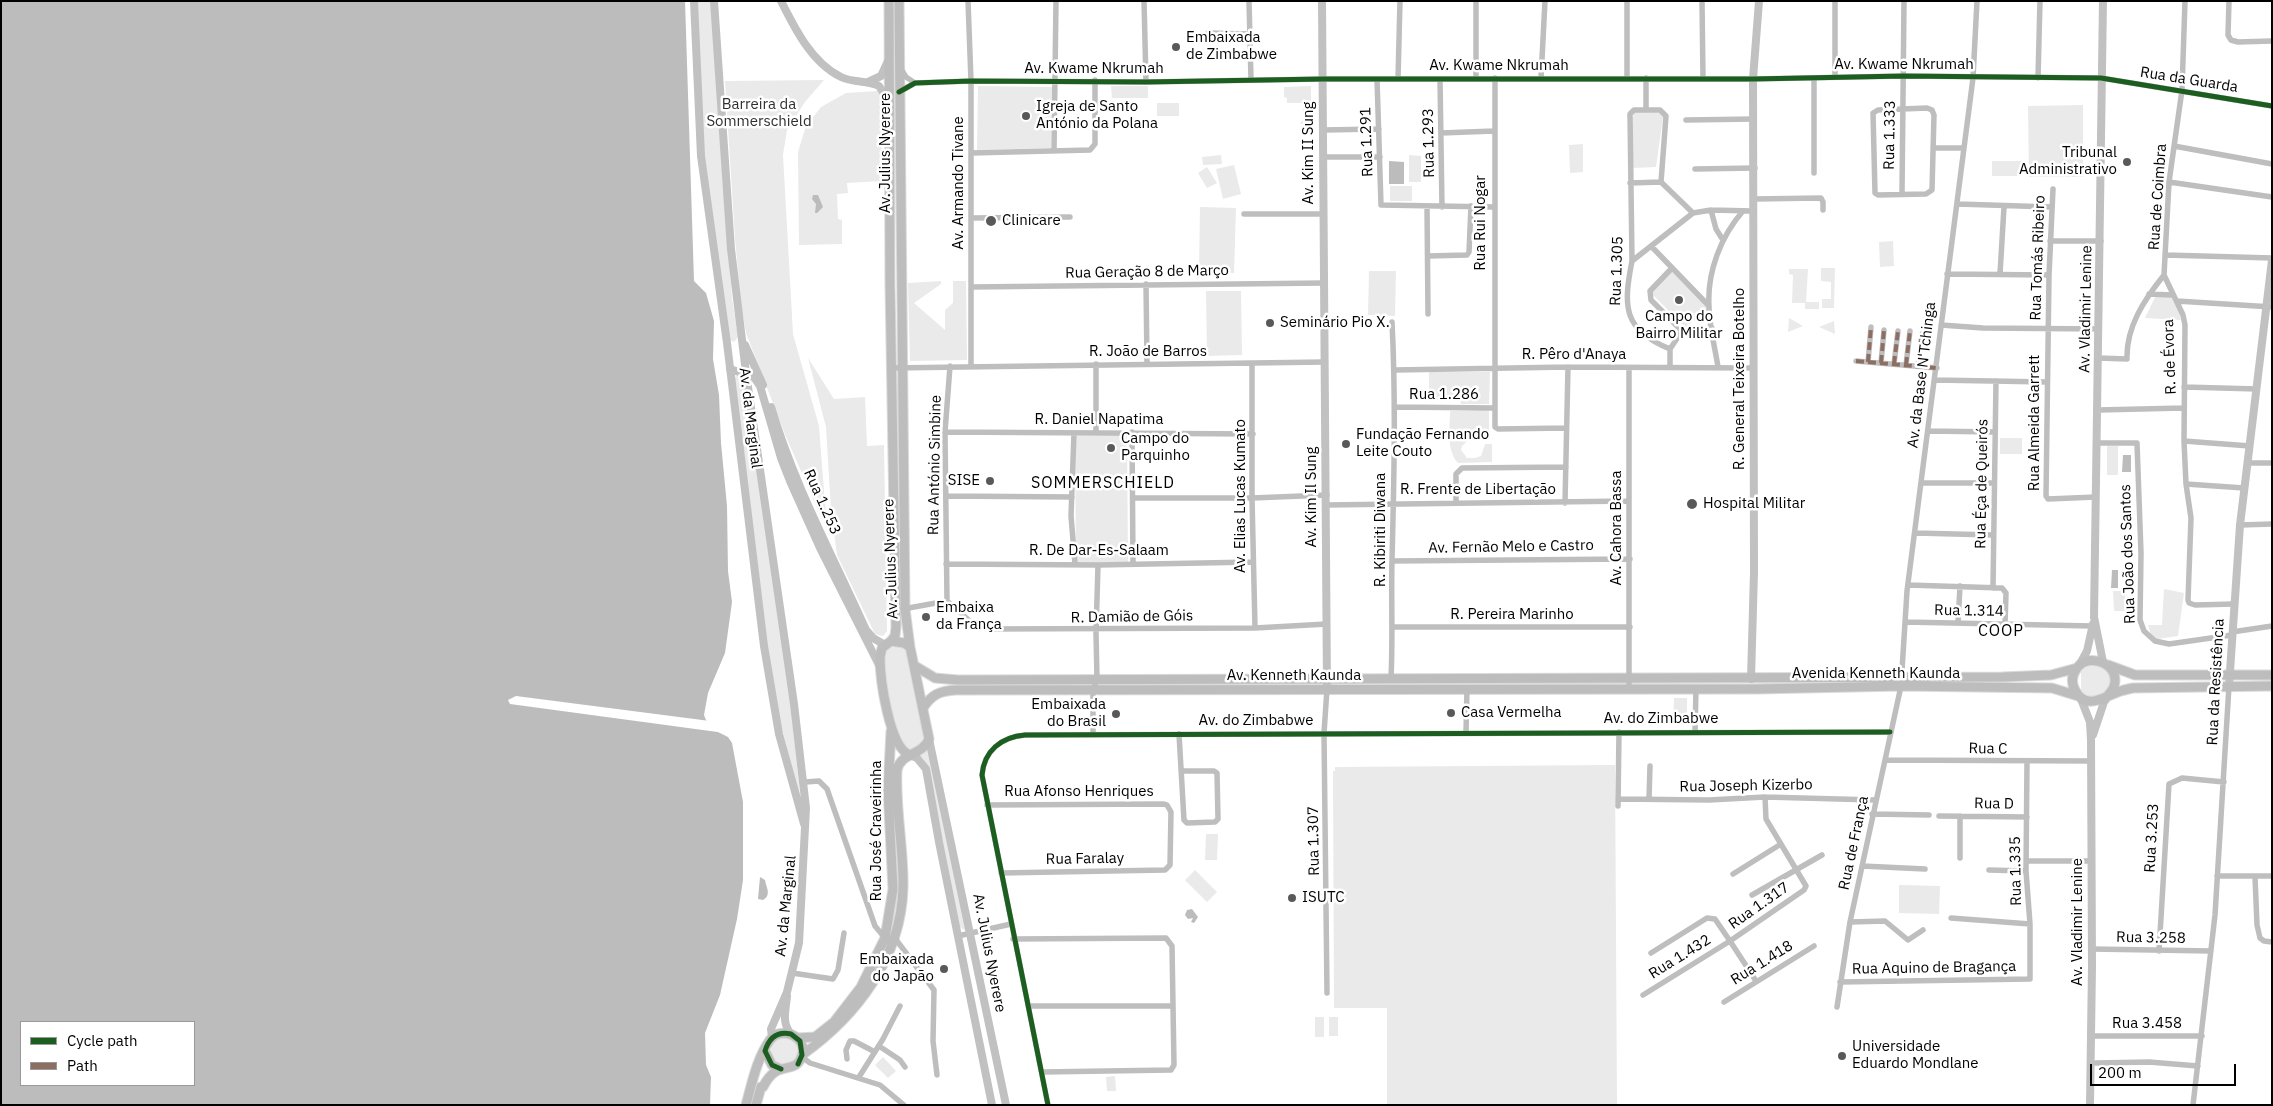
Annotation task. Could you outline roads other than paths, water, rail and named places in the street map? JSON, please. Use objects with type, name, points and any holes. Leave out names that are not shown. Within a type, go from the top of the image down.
[{"type":"main road","name":"Av. da Marginal","points":[[694,1],[701,156],[727,343],[770,686],[779,734],[807,834]]},
{"type":"main road","name":"Av. da Marginal","points":[[714,1],[731,249],[746,373],[805,782],[807,834],[799,943],[787,992],[771,1029],[772,1037],[758,1062],[746,1105]]},
{"type":"main road","points":[[781,1],[806,45],[819,62],[841,78],[879,86],[889,102]]},
{"type":"main road","name":"Av. Julius Nyerere","points":[[888,1],[889,102],[894,119]]},
{"type":"main road","name":"Av. Julius Nyerere","points":[[899,1],[899,92],[894,119],[895,201],[901,285],[905,609],[910,647],[1006,1105]]},
{"type":"main road","name":"Av. Kim II Sung","points":[[1322,1],[1325,305]]},
{"type":"main road","name":"R. General Teixeira Botelho","points":[[1751,679],[1754,562],[1753,211],[1755,168],[1753,79],[1759,1]]},
{"type":"main road","name":"Av. Vladimir Lenine","points":[[2078,666],[2087,651],[2094,623],[2103,1]]},
{"type":"main road","points":[[888,49],[899,50]]},
{"type":"main road","points":[[866,83],[881,76],[888,61]]},
{"type":"main road","name":"Av. Julius Nyerere","points":[[880,667],[880,652],[896,632],[890,285],[895,201]]},
{"type":"main road","name":"Rua da Resistência","points":[[2229,686],[2240,525],[2269,306],[2272,259]]},
{"type":"main road","points":[[890,285],[901,285]]},
{"type":"main road","name":"Av. Kim Il Sung","points":[[1325,305],[1327,689]]},
{"type":"main road","points":[[727,343],[743,341]]},
{"type":"main road","name":"Rua 1.253","points":[[743,341],[762,382],[785,450],[805,500],[866,630],[873,638],[888,643]]},
{"type":"main road","points":[[730,370],[746,373],[754,377],[760,386],[781,458],[790,481],[821,550],[880,667],[891,731],[900,748],[910,755]]},
{"type":"main road","points":[[892,450],[902,450]]},
{"type":"main road","points":[[893,529],[903,529]]},
{"type":"main road","name":"Av. Vladimir Lenine","points":[[2094,623],[2105,663]]},
{"type":"main road","points":[[888,643],[904,643],[910,647]]},
{"type":"main road","points":[[2272,675],[2135,675],[2095,660],[2078,666],[2072,683],[2080,697],[2093,702],[2105,699],[2117,692],[2133,688],[2272,686]]},
{"type":"main road","points":[[2105,663],[2114,674],[2114,686],[2105,699]]},
{"type":"main road","points":[[915,666],[928,676],[948,679],[1327,679]]},
{"type":"main road","name":"Avenida Kenneth Kaunda","points":[[1673,688],[2051,675],[2078,666]]},
{"type":"main road","name":"Avenida Kenneth Kaunda","points":[[1676,678],[1901,681],[2052,688],[2080,697]]},
{"type":"main road","name":"Av. Kenneth Kaunda","points":[[1327,679],[1676,678]]},
{"type":"main road","name":"Av. Kenneth Kaunda","points":[[923,708],[931,696],[944,691],[1673,688]]},
{"type":"main road","name":"Av. Vladimir Lenine","points":[[2080,697],[2090,722],[2092,758],[2090,1105]]},
{"type":"main road","name":"Av. Vladimir Lenine","points":[[2091,740],[2105,699]]},
{"type":"main road","name":"Rua José Craveirinha","points":[[794,1036],[815,1037],[834,1022],[861,987],[890,938],[893,889],[888,790],[891,731]]},
{"type":"main road","name":"Rua José Craveirinha","points":[[801,1059],[836,1029],[857,1006],[879,972],[903,889],[898,831],[898,764],[910,755],[924,749],[929,739]]},
{"type":"main road","name":"Av. Julius Nyerere","points":[[910,755],[918,758],[926,769],[992,1105]]},
{"type":"main road","points":[[756,1105],[761,1088],[775,1072],[790,1068],[801,1059],[802,1046],[786,1027],[784,1015],[787,992]]},
{"type":"main road","points":[[772,1037],[781,1033],[794,1036]]},
{"type":"main road","points":[[765,1051],[772,1065],[781,1069]]},
{"type":"street","name":"Av. Armando Tivane","points":[[968,1],[971,81],[971,365]]},
{"type":"street","points":[[1054,151],[1056,1]]},
{"type":"street","points":[[1144,1],[1146,82]]},
{"type":"street","points":[[1249,1],[1251,80]]},
{"type":"street","points":[[1398,79],[1400,1]]},
{"type":"street","points":[[1476,1],[1476,79]]},
{"type":"street","points":[[1541,78],[1544,1]]},
{"type":"street","points":[[1627,1],[1628,78]]},
{"type":"street","points":[[1702,1],[1703,79]]},
{"type":"street","points":[[1835,1],[1835,77]]},
{"type":"street","name":"Rua 1.333","points":[[1902,194],[1904,1]]},
{"type":"street","name":"Av. da Base N'Tchinga","points":[[1901,681],[1908,585],[1973,78],[1977,1]]},
{"type":"street","points":[[2038,78],[2040,1]]},
{"type":"street","name":"Rua de Coimbra","points":[[2164,275],[2169,182],[2182,90],[2185,1]]},
{"type":"street","points":[[2229,1],[2228,35],[2231,40],[2238,42],[2272,41]]},
{"type":"street","points":[[1208,33],[1250,34]]},
{"type":"street","points":[[899,67],[906,77],[915,83]]},
{"type":"street","name":"Av. Kwame Nkrumah","points":[[899,92],[915,83],[1056,80],[1146,82],[1495,78],[1753,79],[1904,76],[2101,78]]},
{"type":"street","name":"Rua Rui Nogar","points":[[1495,78],[1495,427],[1498,429],[1566,428]]},
{"type":"street","points":[[1646,78],[1646,109],[1660,110],[1666,116],[1661,182]]},
{"type":"street","points":[[1814,78],[1814,173]]},
{"type":"street","name":"Rua da Guarda","points":[[2101,78],[2272,106]]},
{"type":"street","name":"Rua 1.291","points":[[1377,79],[1381,205],[1427,206]]},
{"type":"street","name":"Rua 1.293","points":[[1440,79],[1442,206]]},
{"type":"street","points":[[971,153],[1090,150],[1095,144],[1095,80]]},
{"type":"street","name":"Rua 1.305","points":[[1646,109],[1634,110],[1630,114],[1632,261],[1628,276],[1628,314],[1638,331],[1653,342],[1670,349]]},
{"type":"street","points":[[1878,110],[1902,110],[1932,110],[1934,115],[1932,190],[1926,194],[1878,195],[1873,191],[1873,115],[1878,110]]},
{"type":"street","points":[[1686,120],[1754,119]]},
{"type":"street","points":[[1323,130],[1379,129]]},
{"type":"street","points":[[1441,133],[1494,131]]},
{"type":"street","points":[[2174,146],[2272,164]]},
{"type":"street","points":[[1933,148],[1964,148]]},
{"type":"street","points":[[1323,157],[1380,157]]},
{"type":"street","points":[[1695,169],[1755,168]]},
{"type":"street","points":[[1630,183],[1661,182],[1693,213]]},
{"type":"street","points":[[2169,182],[2272,197]]},
{"type":"street","name":"Rua Tomás Ribeiro","points":[[2048,329],[2052,188]]},
{"type":"street","points":[[1754,199],[1821,198],[1823,210]]},
{"type":"street","points":[[1958,204],[2004,207],[2051,207]]},
{"type":"street","points":[[1428,314],[1427,206],[1494,207]]},
{"type":"street","points":[[1428,256],[1467,255],[1469,252],[1471,206]]},
{"type":"street","points":[[2000,274],[2004,207]]},
{"type":"street","points":[[1711,210],[1716,229],[1723,240]]},
{"type":"street","points":[[1632,261],[1693,213],[1711,210],[1753,211]]},
{"type":"street","points":[[1718,367],[1708,305],[1714,266],[1723,240],[1731,225],[1743,211]]},
{"type":"street","points":[[1244,214],[1323,214]]},
{"type":"street","points":[[972,218],[1070,217]]},
{"type":"street","points":[[2050,241],[2101,241]]},
{"type":"street","points":[[1651,246],[1708,305]]},
{"type":"street","points":[[2166,255],[2272,259]]},
{"type":"street","points":[[1672,268],[1649,294],[1651,300],[1682,331]]},
{"type":"street","points":[[1947,274],[2049,275]]},
{"type":"street","points":[[2098,358],[2126,359],[2126,342],[2149,294],[2164,275]]},
{"type":"street","name":"R. de Évora","points":[[2164,275],[2172,295],[2177,301],[2185,325],[2184,442],[2186,484],[2191,518],[2189,603],[2195,606],[2234,604]]},
{"type":"street","name":"Rua Geração 8 de Março","points":[[971,287],[1324,283]]},
{"type":"street","points":[[1146,284],[1147,364]]},
{"type":"street","points":[[2149,294],[2172,295]]},
{"type":"street","points":[[2177,301],[2269,306]]},
{"type":"street","name":"R. Kibiriti Diwana","points":[[1391,678],[1394,627],[1392,561],[1395,503],[1395,370],[1392,322]]},
{"type":"street","points":[[1941,325],[2099,329]]},
{"type":"street","points":[[1868,362],[1871,327]]},
{"type":"street","points":[[1682,331],[1712,328]]},
{"type":"street","name":"Rua Almeida Garrett","points":[[2048,329],[2046,496],[2048,498],[2096,497]]},
{"type":"street","points":[[1881,363],[1884,330]]},
{"type":"street","points":[[1670,367],[1670,349],[1682,331]]},
{"type":"street","points":[[1894,364],[1898,331]]},
{"type":"street","points":[[1906,365],[1910,331]]},
{"type":"street","points":[[1918,366],[1922,334]]},
{"type":"street","points":[[1856,361],[1936,368]]},
{"type":"street","name":"R. João de Barros","points":[[892,368],[971,365],[1252,365],[1325,362]]},
{"type":"street","points":[[1096,364],[1096,433]]},
{"type":"street","name":"Av. Elias Lucas Kumato","points":[[1252,365],[1252,498],[1255,628]]},
{"type":"street","name":"Rua António Simbine","points":[[948,601],[945,432],[950,366]]},
{"type":"street","points":[[1565,503],[1568,367]]},
{"type":"street","name":"R. Pêro d'Anaya","points":[[1395,370],[1568,367],[1754,368]]},
{"type":"street","name":"Av. Cahora Bassa","points":[[1629,368],[1629,688]]},
{"type":"street","points":[[1935,380],[2047,382]]},
{"type":"street","name":"Rua Éça de Queirós","points":[[1993,588],[1993,483],[1996,381]]},
{"type":"street","points":[[2184,387],[2257,389]]},
{"type":"street","name":"Rua 1.286","points":[[1394,407],[1494,408]]},
{"type":"street","points":[[2098,410],[2184,408]]},
{"type":"street","points":[[1928,431],[1995,432]]},
{"type":"street","name":"R. Daniel Napatima","points":[[945,432],[1253,434]]},
{"type":"street","points":[[1132,432],[1133,564]]},
{"type":"street","points":[[1074,433],[1072,497],[1075,564]]},
{"type":"street","points":[[2184,442],[2250,446]]},
{"type":"street","name":"Rua João dos Santos","points":[[2097,443],[2137,443],[2141,553],[2140,620],[2144,631],[2155,642],[2169,644],[2272,626]]},
{"type":"street","points":[[2247,463],[2272,463]]},
{"type":"street","points":[[1456,502],[1456,474],[1462,468],[1566,467]]},
{"type":"street","points":[[1921,482],[1993,483]]},
{"type":"street","points":[[2186,484],[2244,488]]},
{"type":"street","points":[[1133,498],[1252,498],[1326,495]]},
{"type":"street","points":[[946,496],[1072,497]]},
{"type":"street","name":"R. Frente de Libertação","points":[[1326,505],[1456,502],[1630,502]]},
{"type":"street","points":[[2240,525],[2272,524]]},
{"type":"street","points":[[1915,533],[1993,535]]},
{"type":"street","name":"Av. Fernão Melo e Castro","points":[[1392,561],[1630,559]]},
{"type":"street","name":"R. De Dar-Es-Salaam","points":[[946,564],[1098,565],[1253,562]]},
{"type":"street","points":[[1093,734],[1093,691],[1097,679],[1098,565]]},
{"type":"street","points":[[1908,585],[2002,588],[2006,593],[2005,624]]},
{"type":"street","points":[[1958,623],[1960,586]]},
{"type":"street","points":[[895,609],[948,601]]},
{"type":"street","name":"R. Damião de Góis","points":[[948,601],[972,623],[988,629],[1255,628],[1327,624]]},
{"type":"street","name":"Rua 1.314","points":[[1905,622],[2094,623]]},
{"type":"street","name":"R. Pereira Marinho","points":[[1394,627],[1630,628]]},
{"type":"street","name":"Rua de França","points":[[1837,1007],[1850,922],[1901,681]]},
{"type":"street","name":"Rua da Resistência","points":[[2193,1105],[2211,951],[2224,782],[2229,686]]},
{"type":"street","points":[[1466,732],[1467,688]]},
{"type":"street","points":[[1695,732],[1696,688]]},
{"type":"street","name":"Rua 1.307","points":[[1327,689],[1324,733],[1327,993]]},
{"type":"street","name":"Av. do Zimbabwe","points":[[1048,1105],[1013,938],[987,805],[982,768],[986,758],[995,746],[1014,736],[1466,732],[1890,732]]},
{"type":"street","name":"Rua Joseph Kizerbo","points":[[1619,732],[1618,802],[1649,799],[1709,800],[1765,797],[1875,800]]},
{"type":"street","points":[[1179,734],[1184,822],[1215,822],[1218,819],[1216,773],[1214,771],[1182,771]]},
{"type":"street","name":"Rua C","points":[[1885,760],[2027,762],[2092,758]]},
{"type":"street","name":"Rua 1.335","points":[[2027,762],[2026,871],[2030,924],[2030,979]]},
{"type":"street","points":[[1649,799],[1650,766]]},
{"type":"street","name":"Rua 3.253","points":[[2159,951],[2169,784],[2182,778],[2224,782]]},
{"type":"street","points":[[805,782],[819,782],[827,789],[875,926],[890,938],[934,990],[933,1041],[937,1075]]},
{"type":"street","name":"Rua 1.317","points":[[1756,982],[1730,941],[1804,890],[1805,884],[1766,819],[1765,797]]},
{"type":"street","name":"Rua Afonso Henriques","points":[[987,805],[1164,804],[1170,808],[1168,869]]},
{"type":"street","points":[[1872,814],[1929,815]]},
{"type":"street","name":"Rua D","points":[[1939,816],[2027,817]]},
{"type":"street","name":"Rua D","points":[[1960,816],[1960,858]]},
{"type":"street","points":[[1733,874],[1781,844]]},
{"type":"street","points":[[1752,895],[1822,855]]},
{"type":"street","points":[[2027,861],[2092,861]]},
{"type":"street","points":[[1862,866],[1925,868]]},
{"type":"street","name":"Rua Faralay","points":[[1001,873],[1168,869]]},
{"type":"street","points":[[1989,870],[2026,871]]},
{"type":"street","points":[[2217,876],[2272,876]]},
{"type":"street","points":[[2255,877],[2258,933],[2264,941],[2272,942]]},
{"type":"street","points":[[1652,953],[1711,917],[1718,922],[1730,941]]},
{"type":"street","points":[[1951,918],[2030,924]]},
{"type":"street","points":[[1850,922],[1885,921],[1908,940],[1923,930]]},
{"type":"street","points":[[958,936],[1011,924]]},
{"type":"street","points":[[792,973],[833,979],[838,970],[844,933]]},
{"type":"street","points":[[1013,938],[1166,938],[1171,942],[1174,1064],[1170,1070],[1042,1072]]},
{"type":"street","name":"Rua 1.432","points":[[1643,995],[1730,941]]},
{"type":"street","name":"Rua 1.418","points":[[1724,1002],[1814,946]]},
{"type":"street","name":"Rua 3.258","points":[[2092,949],[2211,951]]},
{"type":"street","name":"Rua Aquino de Bragança","points":[[1840,982],[2030,979]]},
{"type":"street","points":[[859,1076],[877,1049],[900,1006]]},
{"type":"street","points":[[1028,1006],[1173,1006]]},
{"type":"street","name":"Rua 3.458","points":[[2091,1036],[2202,1036]]},
{"type":"street","points":[[847,1059],[846,1050],[850,1041],[858,1042],[900,1060],[905,1067]]},
{"type":"street","points":[[801,1059],[859,1076],[880,1085],[904,1105]]},
{"type":"street","points":[[801,1059],[868,1083],[887,1093],[900,1105]]},
{"type":"street","points":[[2096,1063],[2142,1062],[2198,1066]]},
{"type":"place","name":"Embaixada de Zimbabwe","points":[[1176,47]]},
{"type":"place","name":"Igreja de Santo António da Polana","points":[[1026,116]]},
{"type":"place","name":"Tribunal Administrativo","points":[[2127,162]]},
{"type":"place","name":"Clinicare","points":[[991,221]]},
{"type":"place","name":"Campo do Bairro Militar","points":[[1679,300]]},
{"type":"place","name":"Seminário Pio X.","points":[[1270,323]]},
{"type":"place","name":"Fundação Fernando Leite Couto","points":[[1346,444]]},
{"type":"place","name":"Campo do Parquinho","points":[[1111,448]]},
{"type":"place","name":"SISE","points":[[990,481]]},
{"type":"place","name":"Hospital Militar","points":[[1692,504]]},
{"type":"place","name":"Embaixa da França","points":[[926,617]]},
{"type":"place","name":"Casa Vermelha","points":[[1451,713]]},
{"type":"place","name":"Embaixada do Brasil","points":[[1116,714]]},
{"type":"place","name":"ISUTC","points":[[1292,898]]},
{"type":"place","name":"Embaixada do Japão","points":[[944,969]]},
{"type":"place","name":"Universidade Eduardo Mondlane","points":[[1842,1056]]},
{"type":"district","name":"SOMMERSCHIELD","points":[[1103,483]]},
{"type":"district","name":"COOP","points":[[2001,631]]},
{"type":"park label","name":"Barreira da Sommerschield","points":[[759,114]]}]
